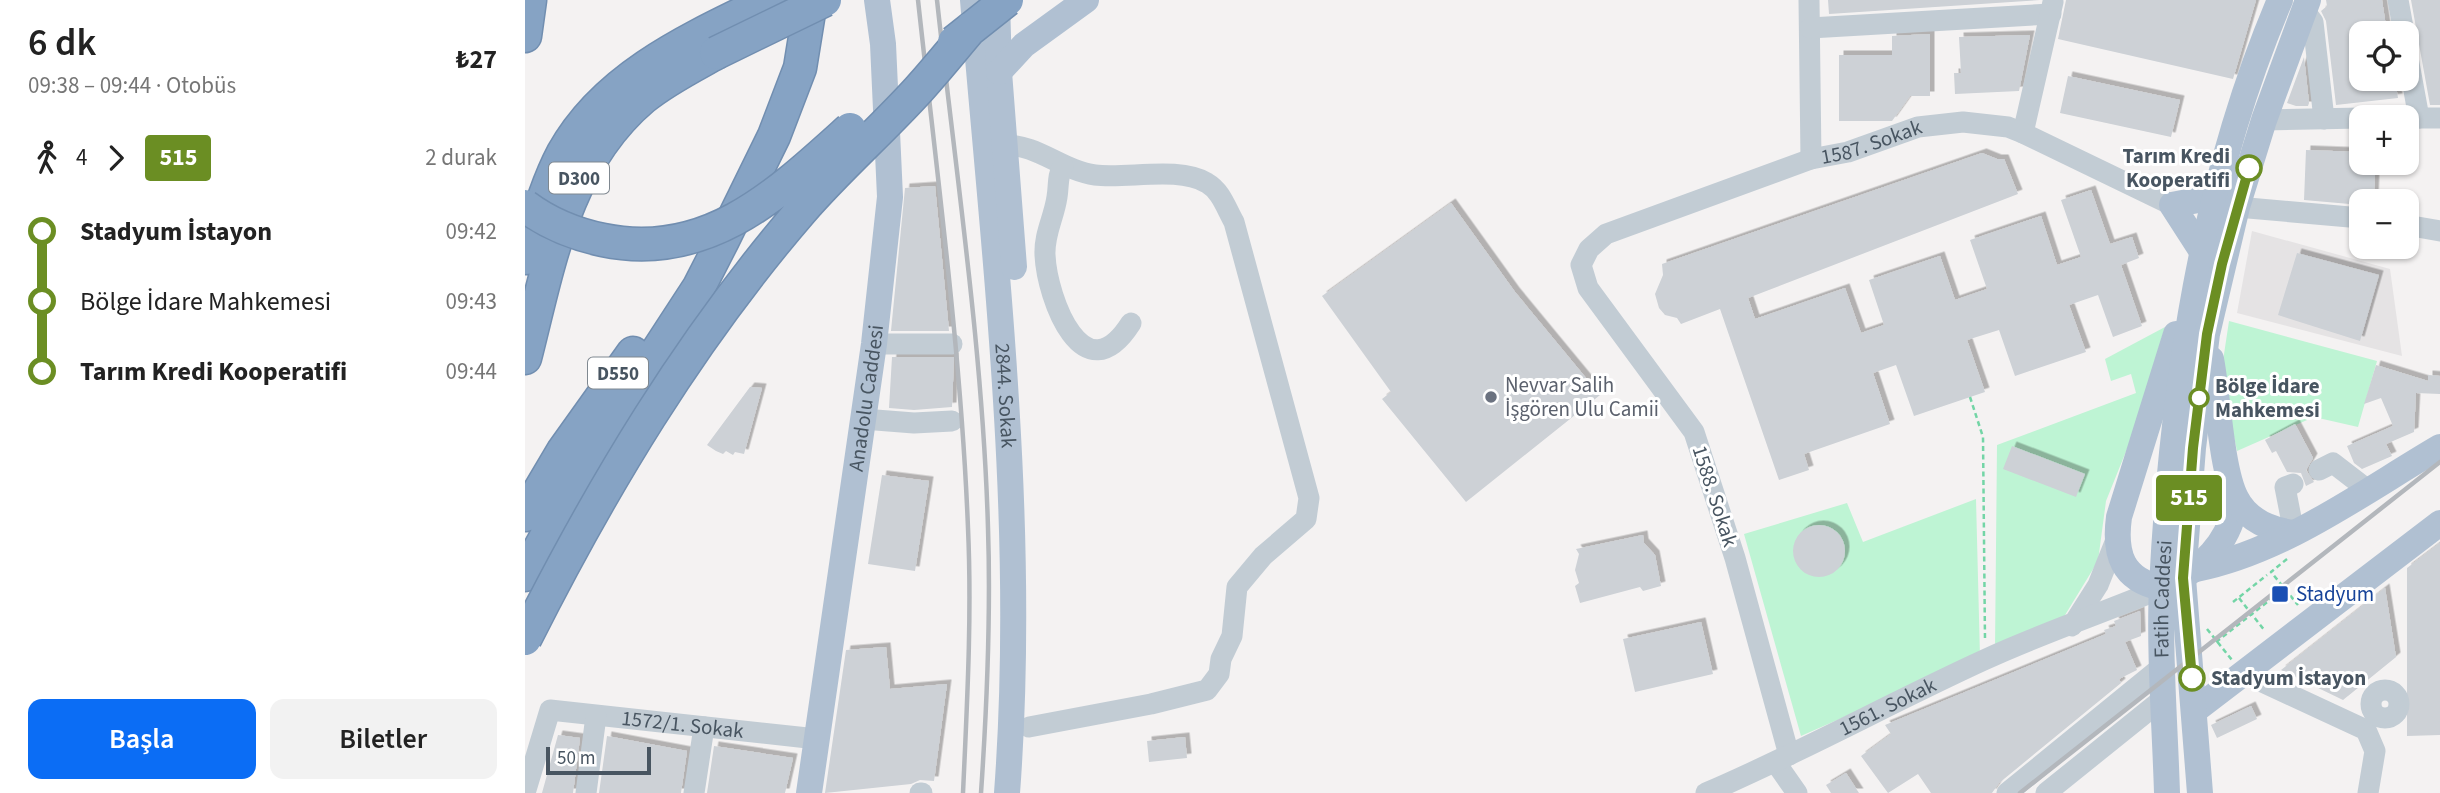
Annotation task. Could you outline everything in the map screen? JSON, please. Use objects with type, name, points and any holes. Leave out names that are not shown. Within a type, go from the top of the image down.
[{"type":"highway","points":[[525,36],[530,0]]},
{"type":"highway","name":"D300","points":[[525,358],[569,198],[596,148],[643,98],[710,42],[771,0]]},
{"type":"highway","name":"D550","points":[[525,515],[591,410],[723,240],[774,136],[800,68],[810,0]]},
{"type":"highway","name":"D300","points":[[525,258],[541,206],[562,155],[576,132],[612,93],[649,64],[825,0]]},
{"type":"highway","points":[[525,206],[540,217],[574,232],[639,246],[669,243],[720,228],[788,184],[972,14],[1007,0]]},
{"type":"highway","points":[[525,639],[605,489],[713,321],[830,177],[919,89],[972,14]]},
{"type":"highway","points":[[525,575],[599,442],[699,287],[723,240]]},
{"type":"main road","name":"Anadolu Caddesi","points":[[809,793],[874,344],[890,197],[883,44],[877,0]]},
{"type":"main road","name":"2844. Sokak","points":[[997,0],[999,72],[1028,456],[1032,570],[1028,727],[1023,793]]},
{"type":"main road","points":[[999,72],[1024,44],[1086,0]]},
{"type":"main road","points":[[2183,449],[2237,207],[2297,4]]},
{"type":"main road","points":[[2184,582],[2183,449],[2188,331],[2203,253],[2241,106],[2297,4]]},
{"type":"main road","name":"2844. Sokak","points":[[972,14],[1001,320],[1014,534],[1014,677],[1007,793]]},
{"type":"main road","points":[[2203,253],[2172,205],[2203,199],[2218,189]]},
{"type":"main road","points":[[2203,253],[2126,486],[2116,540],[2130,573],[2144,584],[2184,582],[2294,533],[2440,447]]},
{"type":"main road","points":[[2184,582],[2215,551],[2226,534],[2234,517],[2236,499],[2228,471],[2207,334]]},
{"type":"main road","points":[[2126,486],[2151,461],[2183,449],[2214,455],[2228,471]]},
{"type":"main road","points":[[2236,499],[2248,514],[2262,524],[2294,533]]},
{"type":"main road","points":[[2194,711],[2440,523]]},
{"type":"main road","name":"Fatih Caddesi","points":[[2184,582],[2200,793]]},
{"type":"main road","name":"Fatih Caddesi","points":[[2167,793],[2164,665],[2184,582]]},
{"type":"street","points":[[1809,0],[1811,159]]},
{"type":"street","points":[[2397,0],[2401,21]]},
{"type":"street","points":[[2297,4],[2313,22],[2324,119]]},
{"type":"street","points":[[1810,28],[2052,7],[2023,132]]},
{"type":"street","points":[[2416,91],[2422,118]]},
{"type":"street","points":[[2264,120],[2349,118]]},
{"type":"street","name":"1587. Sokak","points":[[1581,265],[1589,250],[1606,234],[1811,159],[1848,152],[1918,127],[1963,121],[2008,127],[2023,132],[2172,205]]},
{"type":"street","points":[[1004,145],[1016,145],[1063,166],[1095,175],[1189,177],[1206,182],[1218,193],[1234,222],[1309,498],[1306,519],[1263,556],[1237,587],[1232,636],[1221,659],[1219,674],[1207,690],[1151,704],[1028,727]]},
{"type":"street","points":[[1063,166],[1058,174],[1057,201],[1045,238],[1049,276],[1065,324],[1076,342],[1088,350],[1102,350],[1131,323]]},
{"type":"street","points":[[2237,207],[2349,217]]},
{"type":"street","points":[[2419,227],[2440,231]]},
{"type":"street","name":"1588. Sokak","points":[[1581,265],[1588,288],[1694,432],[1735,558],[1783,759],[1797,793]]},
{"type":"street","points":[[874,344],[951,344]]},
{"type":"street","points":[[863,418],[914,423],[953,421]]},
{"type":"street","points":[[2319,470],[2333,463],[2368,490]]},
{"type":"street","points":[[2293,484],[2285,487],[2294,533]]},
{"type":"street","points":[[2072,626],[2098,585],[2116,540]]},
{"type":"street","name":"1561. Sokak","points":[[1706,793],[1783,759],[1985,659],[2184,582]]},
{"type":"street","points":[[2007,793],[2164,665]]},
{"type":"street","points":[[2243,673],[2372,723],[2375,751],[2368,793]]},
{"type":"street","points":[[2052,791],[2164,698]]},
{"type":"street","name":"1572/1. Sokak","points":[[525,793],[550,710],[817,739]]},
{"type":"street","points":[[586,793],[596,716]]},
{"type":"street","points":[[694,793],[703,727]]},
{"type":"path","points":[[1970,397],[1983,437],[1985,659]]},
{"type":"path","points":[[2278,567],[2271,572],[2284,589],[2299,607],[2305,602]]},
{"type":"path","points":[[2234,602],[2267,575]]},
{"type":"path","points":[[2184,582],[2203,598],[2199,612],[2201,620],[2243,673]]},
{"type":"path","points":[[2216,642],[2284,589]]},
{"type":"path","points":[[2239,598],[2266,633]]},
{"type":"shaded area","points":[[2252,231],[2390,269],[2402,356],[2237,313]]},
{"type":"green space","points":[[2229,321],[2377,361],[2358,427],[2314,417],[2237,451],[2221,374]]},
{"type":"green space","points":[[2165,327],[2131,439],[2106,501],[2098,561],[2062,620],[1995,650],[1997,445],[2136,393],[2131,374],[2111,381],[2105,359]]},
{"type":"green space","points":[[1976,499],[1980,657],[1801,736],[1744,534],[1847,503],[1863,542]]},
{"type":"building","points":[[1828,0],[2040,0],[1829,14]]},
{"type":"building","points":[[2066,0],[2256,0],[2233,79],[2058,39]]},
{"type":"building","points":[[2326,0],[2382,0],[2385,21],[2349,21],[2349,91],[2397,91],[2398,98],[2336,105],[2326,21],[2321,11],[2327,6]]},
{"type":"building","points":[[2411,0],[2440,0],[2440,105],[2430,105],[2419,44],[2419,21],[2415,21]]},
{"type":"building","points":[[1930,34],[1930,96],[1910,96],[1892,121],[1839,121],[1839,55],[1892,55],[1892,36]]},
{"type":"building","points":[[2030,35],[2019,91],[1955,94],[1954,73],[1961,73],[1959,37]]},
{"type":"building","points":[[2304,57],[2309,103],[2308,106],[2296,106],[2287,103]]},
{"type":"building","points":[[2068,76],[2180,100],[2171,137],[2060,113]]},
{"type":"building","points":[[2306,150],[2349,152],[2349,175],[2375,175],[2374,189],[2349,189],[2349,204],[2304,200]]},
{"type":"building","points":[[1982,153],[2004,159],[2018,194],[1748,298],[1755,319],[1845,288],[1861,333],[1884,325],[1869,280],[1940,256],[1955,300],[1987,289],[1970,240],[2041,216],[2057,265],[2081,257],[2061,200],[2091,190],[2110,244],[2132,237],[2139,258],[2121,265],[2142,326],[2113,337],[2098,295],[2069,305],[2086,352],[2015,376],[1999,330],[1967,340],[1985,392],[1914,416],[1896,365],[1873,373],[1890,424],[1804,454],[1809,470],[1779,480],[1720,309],[1681,324],[1677,318],[1665,315],[1659,308],[1655,294],[1663,275],[1662,264]]},
{"type":"building","points":[[935,186],[949,331],[891,331],[905,188]]},
{"type":"building","points":[[1451,203],[1515,292],[1600,395],[1466,502],[1382,399],[1391,392],[1322,296]]},
{"type":"building","points":[[2297,253],[2379,275],[2360,341],[2278,315]]},
{"type":"building","points":[[892,357],[954,357],[952,407],[914,410],[889,408]]},
{"type":"building","points":[[2376,365],[2428,381],[2428,375],[2440,376],[2440,394],[2416,393],[2414,432],[2386,444],[2392,456],[2362,469],[2354,463],[2347,446],[2393,426],[2381,398],[2364,404]]},
{"type":"building","points":[[750,387],[762,388],[744,454],[735,452],[733,455],[726,451],[723,454],[716,451],[707,445]]},
{"type":"building","points":[[2295,424],[2313,458],[2306,470],[2314,482],[2306,486],[2301,473],[2287,472],[2276,451],[2272,453],[2265,440]]},
{"type":"building","points":[[2012,446],[2085,474],[2076,497],[2003,469]]},
{"type":"building","points":[[882,475],[929,481],[915,571],[868,564]]},
{"type":"building","points":[[1819,525],[1829,527],[1837,533],[1843,541],[1843,561],[1837,569],[1829,575],[1819,577],[1809,575],[1801,569],[1795,561],[1793,551],[1795,541],[1801,533],[1809,527]]},
{"type":"building","points":[[1643,535],[1644,543],[1655,555],[1661,586],[1643,591],[1640,587],[1580,603],[1575,586],[1579,583],[1575,570],[1579,554],[1576,549]]},
{"type":"building","points":[[2440,543],[2440,735],[2407,736],[2407,568]]},
{"type":"building","points":[[2385,588],[2396,657],[2343,700],[2281,670]]},
{"type":"building","points":[[2140,611],[2141,636],[2125,642],[2137,670],[2119,679],[2121,683],[1999,783],[1992,793],[1931,793],[1918,774],[1888,793],[1861,756],[1891,734],[1885,725],[2106,634],[2104,630],[2116,626],[2114,621]]},
{"type":"building","points":[[1701,622],[1713,674],[1635,692],[1623,639]]},
{"type":"building","points":[[886,647],[890,689],[947,684],[934,781],[920,780],[911,784],[825,793],[846,650]]},
{"type":"building","points":[[2251,706],[2257,719],[2217,738],[2211,725]]},
{"type":"building","points":[[558,735],[580,738],[573,793],[542,793]]},
{"type":"building","points":[[607,736],[687,751],[681,793],[599,793]]},
{"type":"building","points":[[1185,737],[1187,758],[1149,762],[1147,741]]},
{"type":"building","points":[[714,746],[793,758],[785,793],[707,793]]},
{"type":"building","points":[[1846,773],[1859,793],[1831,793],[1826,785]]},
{"type":"railway","points":[[918,0],[947,264],[965,462],[969,660],[963,793]]},
{"type":"railway","points":[[937,0],[975,330],[985,462],[989,628],[981,793]]},
{"type":"railway","points":[[2020,793],[2440,462]]},
{"type":"bus line","name":"515","points":[[2192,678],[2183,578],[2193,448],[2207,334],[2222,264],[2249,168]]},
{"type":"place","name":"Tarım Kredi Kooperatifi","points":[[2249,168]]},
{"type":"place","name":"Nevvar Salih İşgören Ulu Camii","points":[[1491,397]]},
{"type":"place","name":"Bölge İdare Mahkemesi","points":[[2199,398]]},
{"type":"place","name":"Stadyum","points":[[2280,594]]},
{"type":"place","name":"Stadyum İstayon","points":[[2192,678]]}]
